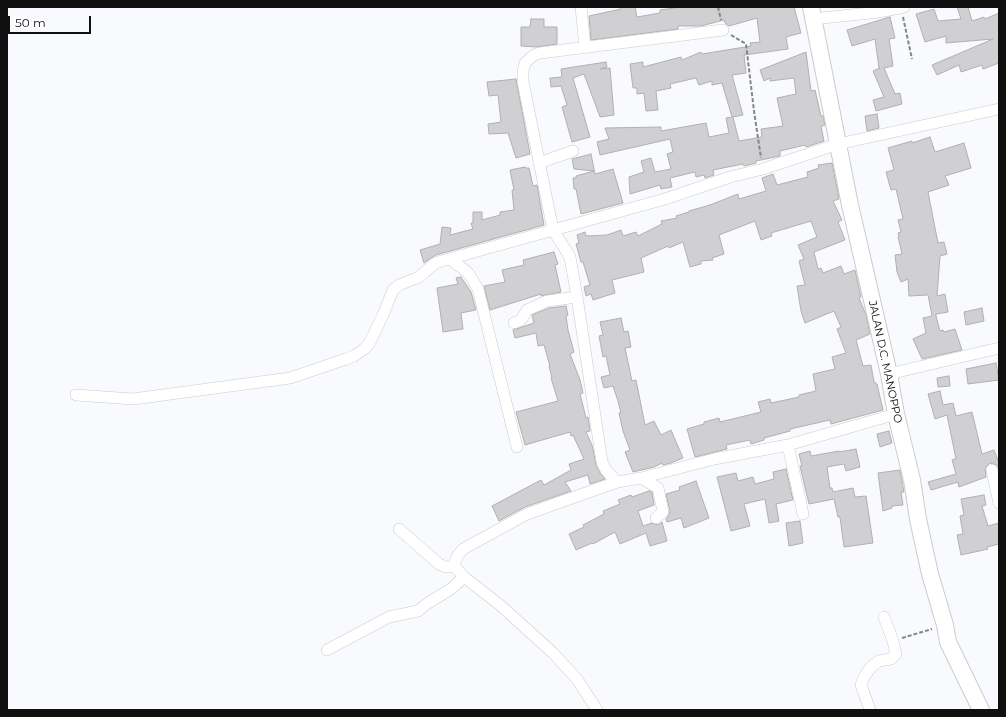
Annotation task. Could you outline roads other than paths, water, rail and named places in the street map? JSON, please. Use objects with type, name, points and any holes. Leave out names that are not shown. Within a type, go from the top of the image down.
[{"type":"highway","name":"JALAN D.C. MANOPPO","points":[[812,13],[850,205],[912,480],[918,519],[930,574],[945,625],[948,642],[981,710]]},
{"type":"street","points":[[581,7],[585,48]]},
{"type":"street","points":[[812,13],[879,12],[903,7]]},
{"type":"street","points":[[617,482],[606,470],[602,462],[570,257],[553,230],[523,82],[523,71],[525,63],[534,55],[540,53],[723,30]]},
{"type":"street","points":[[76,395],[142,398],[209,388],[281,380],[346,359],[359,353],[369,344],[383,316],[393,290],[399,285],[419,277],[434,264],[665,199],[730,177],[763,170],[838,144],[999,109]]},
{"type":"street","points":[[539,163],[573,151]]},
{"type":"street","points":[[451,259],[470,274],[478,289],[516,447]]},
{"type":"street","points":[[514,323],[521,320],[527,310],[547,300],[577,297]]},
{"type":"street","points":[[889,374],[999,348]]},
{"type":"street","points":[[597,710],[576,679],[553,653],[500,605],[464,577],[455,567],[455,562],[458,555],[463,549],[527,514],[617,482],[641,478],[712,460],[788,445],[896,414]]},
{"type":"street","points":[[788,445],[803,514]]},
{"type":"street","points":[[992,470],[999,503]]},
{"type":"street","points":[[641,478],[658,488],[663,512],[656,518]]},
{"type":"street","points":[[399,529],[438,564],[446,567],[455,567]]},
{"type":"street","points":[[327,650],[389,617],[418,611],[459,583],[464,577]]},
{"type":"street","points":[[870,710],[861,685],[864,677],[871,667],[879,661],[891,659],[896,654],[884,617]]}]
